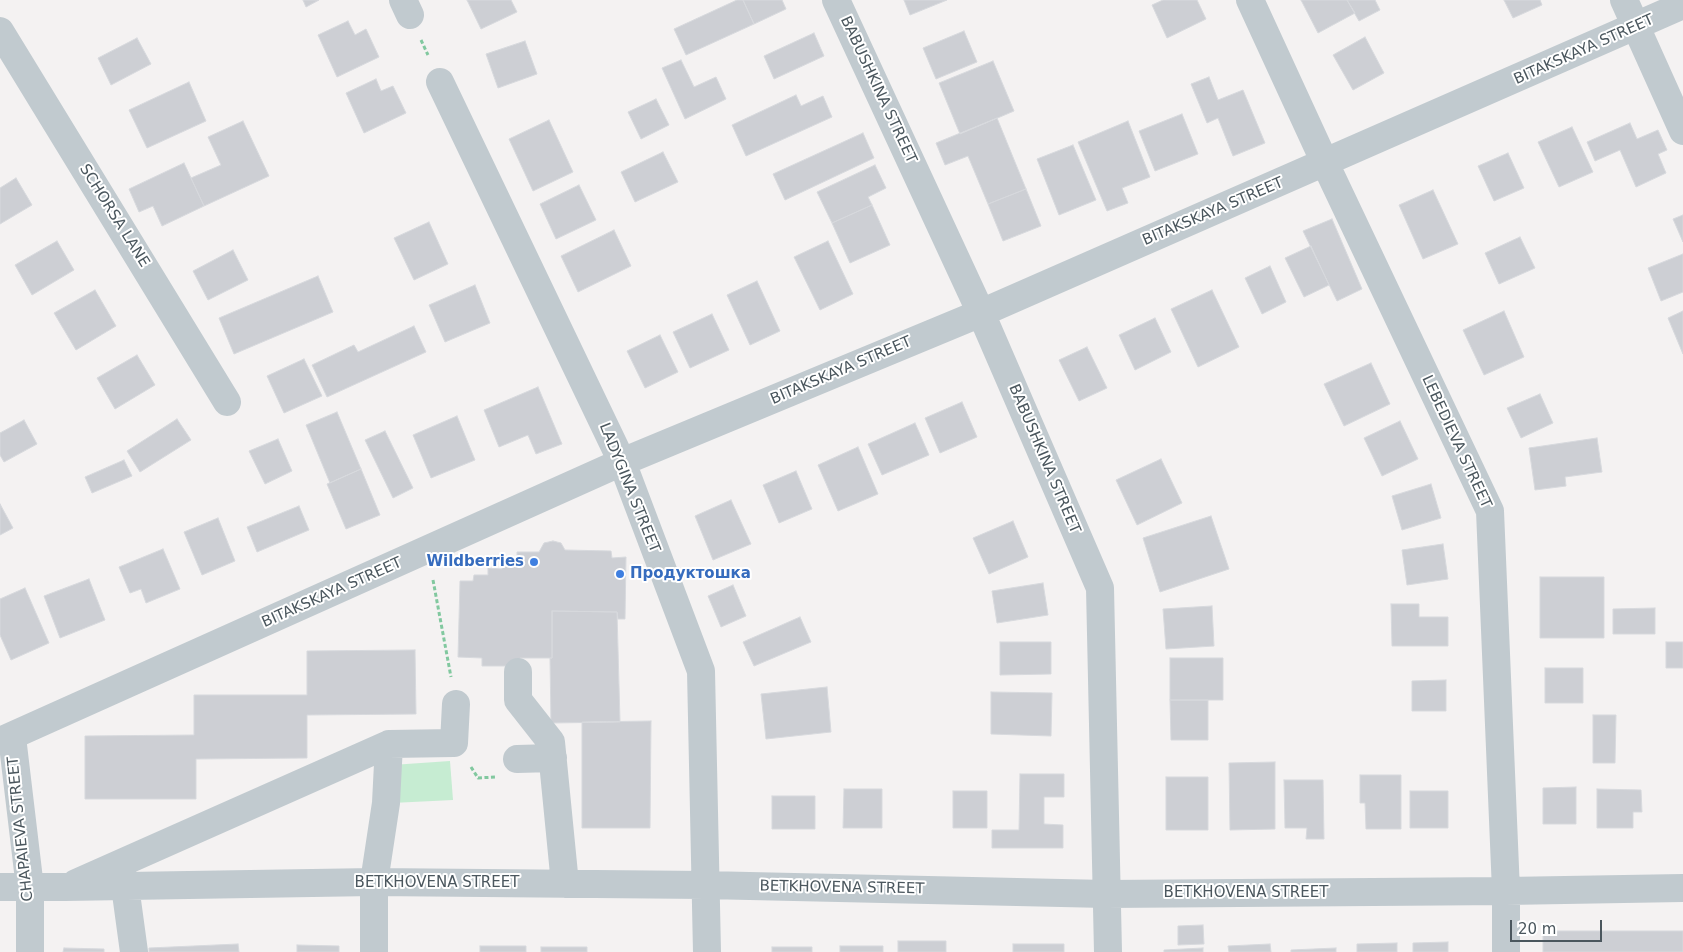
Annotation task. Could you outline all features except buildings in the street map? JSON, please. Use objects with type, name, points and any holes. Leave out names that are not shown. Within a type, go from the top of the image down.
[{"type":"street","name":"BABUSHKINA STREET","points":[[836,0],[981,313],[1100,588],[1108,952]]},
{"type":"street","name":"LEBEDIEVA STREET","points":[[1250,0],[1490,511],[1506,892],[1506,952]]},
{"type":"street","points":[[1624,0],[1683,131]]},
{"type":"street","name":"BITAKSKAYA STREET","points":[[6,739],[622,462],[981,313],[1683,6]]},
{"type":"street","name":"SCHORSA LANE","points":[[0,31],[227,402]]},
{"type":"street","name":"LADYGINA STREET","points":[[440,82],[622,462],[701,671],[707,952]]},
{"type":"street","points":[[518,672],[518,700],[551,742],[565,884]]},
{"type":"street","points":[[65,887],[389,744],[454,743],[456,704]]},
{"type":"street","name":"CHAPAIEVA STREET","points":[[6,739],[30,888],[30,952]]},
{"type":"street","points":[[374,952],[374,882],[386,803],[389,744]]},
{"type":"street","points":[[517,760],[553,758]]},
{"type":"street","name":"BETKHOVENA STREET","points":[[0,887],[374,882],[705,885],[1106,894],[1506,892],[1683,888]]},
{"type":"street","points":[[125,886],[134,952]]},
{"type":"path","points":[[406,7],[440,82]]},
{"type":"path","points":[[428,550],[456,704]]},
{"type":"green space","points":[[450,761],[453,800],[392,803],[392,765]]},
{"type":"place","name":"Wildberries","points":[[534,562]]},
{"type":"place","name":"Продуктошка","points":[[620,574]]}]
